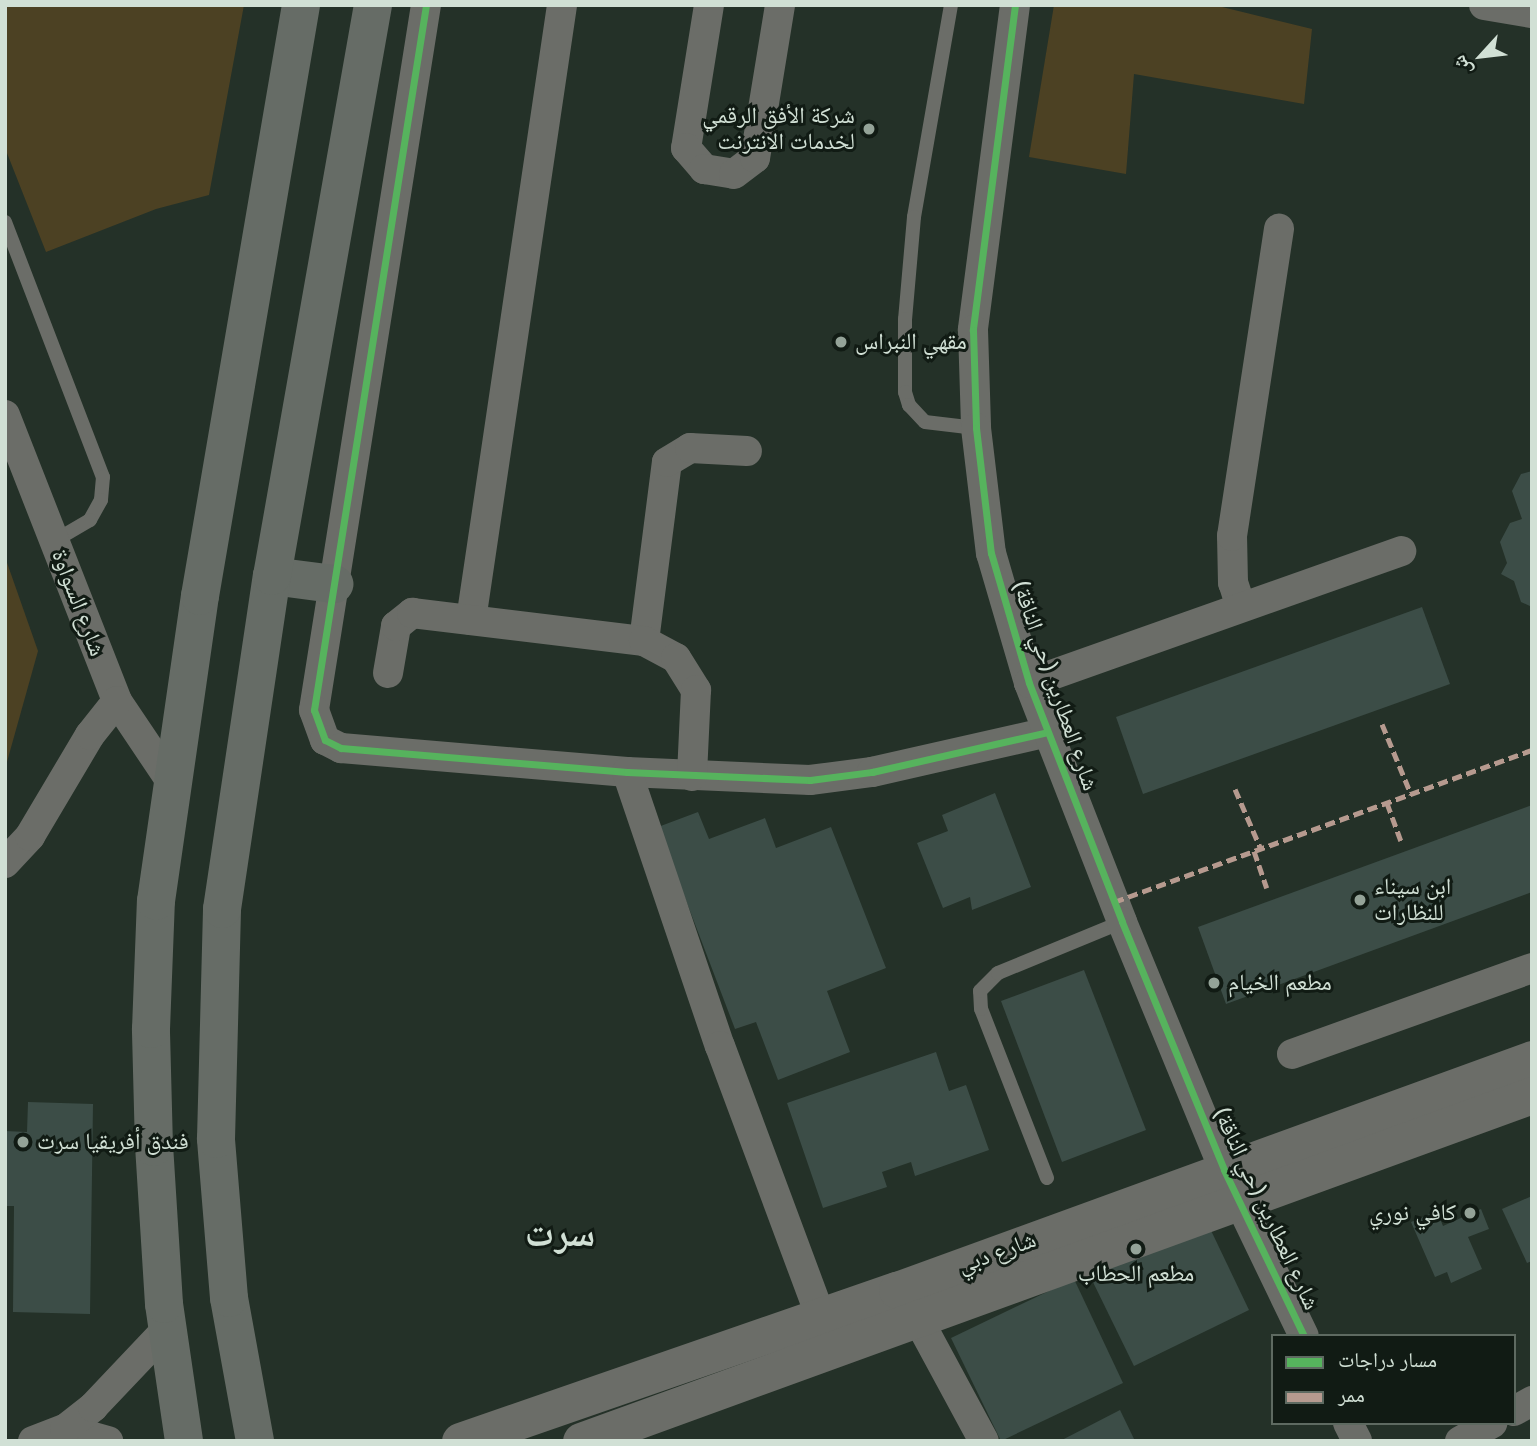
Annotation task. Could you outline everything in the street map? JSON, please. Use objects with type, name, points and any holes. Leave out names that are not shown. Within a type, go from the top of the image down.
[{"type":"highway","points":[[184,1441],[167,1328],[151,1029],[156,901],[170,780],[300,5]]},
{"type":"highway","points":[[255,1441],[229,1298],[216,1139],[216,1023],[235,801],[373,5]]},
{"type":"highway","points":[[272,576],[334,584]]},
{"type":"street","points":[[426,5],[314,710],[318,730],[332,745],[627,772],[692,776],[842,778],[1048,732]]},
{"type":"street","points":[[471,620],[562,5]]},
{"type":"street","points":[[709,5],[686,148],[704,169],[734,174],[755,158],[780,5]]},
{"type":"street","name":"شارع العطارين (حي الناقة)","points":[[1016,5],[977,278],[976,428],[991,553],[1029,683],[1122,922],[1231,1186],[1303,1334]]},
{"type":"street","points":[[1484,5],[1532,13]]},
{"type":"street","points":[[1241,607],[1233,583],[1232,536],[1279,229]]},
{"type":"street","name":"شارع السواوة","points":[[5,415],[117,701],[170,780]]},
{"type":"street","points":[[644,640],[667,463],[690,448],[747,451]]},
{"type":"street","points":[[1029,683],[1402,551]]},
{"type":"street","points":[[388,673],[394,632],[402,617],[418,612],[644,640],[676,658],[696,690],[692,776]]},
{"type":"street","points":[[5,863],[30,836],[90,735],[117,701]]},
{"type":"street","points":[[627,772],[720,1046],[821,1317]]},
{"type":"street","points":[[1292,1054],[1532,968]]},
{"type":"street","name":"شارع دبي","points":[[581,1441],[919,1321],[1532,1059]]},
{"type":"street","name":"شارع دبي","points":[[460,1441],[821,1317],[1231,1186],[1532,1096]]},
{"type":"street","points":[[919,1321],[985,1441]]},
{"type":"street","points":[[33,1441],[65,1429],[119,1382],[167,1328]]},
{"type":"street","points":[[1516,1410],[1532,1401]]},
{"type":"street","points":[[1349,1425],[1357,1441]]},
{"type":"street","points":[[1460,1441],[1488,1425]]},
{"type":"street","points":[[65,1429],[108,1441]]},
{"type":"lane","points":[[951,5],[914,217],[905,319],[905,392],[909,405],[925,422],[976,428]]},
{"type":"lane","points":[[5,222],[103,477],[101,500],[90,520],[54,541]]},
{"type":"lane","points":[[1047,1178],[981,1009],[980,992],[998,973],[1122,922]]},
{"type":"shaded area","points":[[5,5],[244,5],[209,195],[156,209],[46,252],[5,148]]},
{"type":"shaded area","points":[[1054,5],[1214,5],[1312,29],[1304,104],[1134,74],[1126,174],[1029,157]]},
{"type":"shaded area","points":[[5,557],[38,651],[5,769]]},
{"type":"building","points":[[1532,471],[1532,607],[1521,602],[1514,581],[1501,574],[1507,563],[1500,542],[1510,523],[1522,519],[1512,491],[1521,474]]},
{"type":"building","points":[[1422,607],[1450,684],[1143,794],[1116,717]]},
{"type":"building","points":[[995,793],[1031,887],[972,910],[970,897],[943,908],[917,843],[948,831],[942,815]]},
{"type":"building","points":[[1532,805],[1532,892],[1226,1004],[1198,927]]},
{"type":"building","points":[[698,812],[709,839],[765,818],[776,848],[831,827],[886,968],[827,991],[850,1052],[778,1080],[756,1022],[735,1029],[658,827]]},
{"type":"building","points":[[1084,970],[1146,1130],[1062,1162],[1001,1001]]},
{"type":"building","points":[[936,1052],[949,1091],[966,1085],[989,1150],[915,1176],[911,1162],[882,1172],[887,1187],[823,1208],[787,1103]]},
{"type":"building","points":[[28,1102],[93,1104],[90,1314],[13,1312],[14,1206],[5,1206],[5,1131],[27,1132]]},
{"type":"building","points":[[1532,1196],[1532,1261],[1527,1263],[1502,1209]]},
{"type":"building","points":[[1481,1209],[1489,1229],[1468,1237],[1482,1269],[1451,1283],[1447,1272],[1435,1277],[1411,1222],[1437,1211],[1443,1226]]},
{"type":"building","points":[[1206,1220],[1249,1310],[1134,1366],[1090,1276]]},
{"type":"building","points":[[1074,1279],[1123,1383],[1001,1441],[951,1338]]},
{"type":"building","points":[[1120,1410],[1135,1441],[1060,1441]]},
{"type":"marked path","points":[[1382,724],[1411,794]]},
{"type":"marked path","points":[[1114,902],[1532,750]]},
{"type":"marked path","points":[[1235,789],[1261,849]]},
{"type":"marked path","points":[[1387,803],[1401,841]]},
{"type":"marked path","points":[[1254,851],[1267,888]]},
{"type":"cycle path","points":[[426,5],[314,710],[325,740],[341,748],[627,772],[810,780],[872,772],[1048,732]]},
{"type":"cycle path","points":[[1015,5],[973,330],[976,428],[991,553],[1029,683],[1122,922],[1224,1170],[1303,1334]]},
{"type":"place","name":"شركة الأفق الرقمي لخدمات الانترنت","points":[[869,129]]},
{"type":"place","name":"مقهي النبراس","points":[[841,342]]},
{"type":"place","name":"ابن سيناء للنظارات","points":[[1360,900]]},
{"type":"place","name":"مطعم الخيام","points":[[1214,983]]},
{"type":"place","name":"فندق أفريقيا سرت","points":[[23,1142]]},
{"type":"place","name":"كافي نوري","points":[[1470,1213]]},
{"type":"place","name":"مطعم الحطاب","points":[[1136,1249]]},
{"type":"district","name":"سرت","points":[[560,1235]]}]
